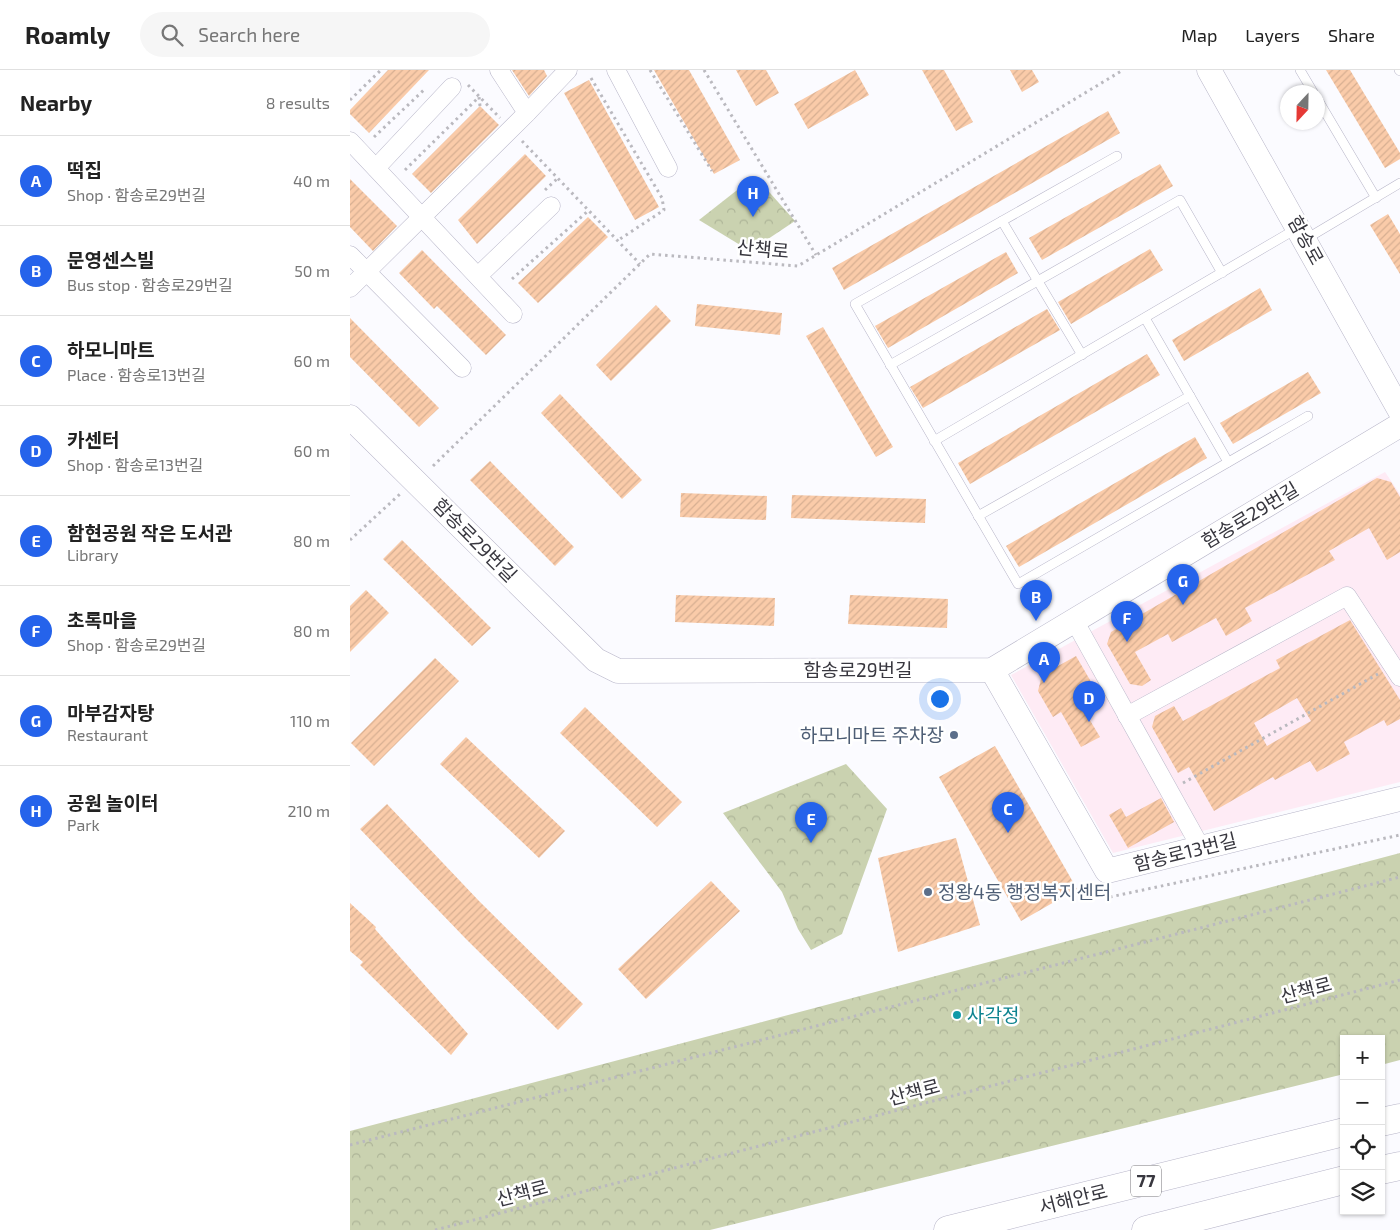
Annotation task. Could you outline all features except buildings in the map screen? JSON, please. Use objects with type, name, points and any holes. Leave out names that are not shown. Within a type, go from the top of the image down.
[{"type":"main road","points":[[1385,1121],[1400,1118]]},
{"type":"main road","name":"서해안로","points":[[948,1230],[1340,1133]]},
{"type":"main road","points":[[1385,1169],[1400,1166]]},
{"type":"main road","points":[[1146,1230],[1340,1181]]},
{"type":"street","points":[[499,70],[527,113]]},
{"type":"street","points":[[350,288],[568,70]]},
{"type":"street","points":[[616,70],[668,168]]},
{"type":"street","name":"함송로","points":[[1209,70],[1400,411]]},
{"type":"street","points":[[376,168],[459,85]]},
{"type":"street","points":[[350,141],[513,314]]},
{"type":"street","points":[[478,276],[551,206]]},
{"type":"street","points":[[350,256],[462,368]]},
{"type":"street","name":"함송로29번길","points":[[350,417],[596,660],[618,671],[992,670],[1400,424]]},
{"type":"street","points":[[1127,716],[1347,596],[1396,671]]},
{"type":"street","points":[[1074,620],[1201,848]]},
{"type":"street","name":"함송로13번길","points":[[992,670],[1107,871],[1400,799]]},
{"type":"lane","points":[[1300,70],[1309,85]]},
{"type":"lane","points":[[1325,112],[1376,198]]},
{"type":"lane","points":[[1117,156],[855,304],[1018,584],[1308,416]]},
{"type":"lane","points":[[934,441],[1222,273],[1376,198],[1400,183]]},
{"type":"lane","points":[[890,365],[1180,200],[1222,273]]},
{"type":"lane","points":[[1002,221],[1082,355]]},
{"type":"lane","points":[[1144,318],[1228,462]]},
{"type":"lane","points":[[978,516],[1190,396]]},
{"type":"path","points":[[350,100],[382,70]]},
{"type":"path","points":[[650,70],[712,171]]},
{"type":"path","points":[[704,70],[816,255]]},
{"type":"path","name":"산책로","points":[[433,466],[650,254],[798,266],[1123,70]]},
{"type":"path","points":[[591,78],[662,198],[664,210],[618,241]]},
{"type":"path","points":[[374,138],[430,84]]},
{"type":"path","points":[[459,85],[479,96],[640,264]]},
{"type":"path","points":[[479,96],[480,106]]},
{"type":"path","points":[[405,170],[479,96]]},
{"type":"path","points":[[512,279],[589,210]]},
{"type":"path","points":[[350,540],[400,494]]},
{"type":"path","points":[[1169,790],[1396,671]]},
{"type":"path","points":[[1110,897],[1400,835]]},
{"type":"path","points":[[350,1145],[1400,877]]},
{"type":"path","name":"산책로","points":[[435,1230],[1400,980]]},
{"type":"shaded area","points":[[1385,472],[1400,494],[1400,782],[1113,853],[1011,675]]},
{"type":"green space","points":[[755,176],[795,221],[750,251],[699,220]]},
{"type":"green space","points":[[846,764],[887,809],[842,934],[811,950],[798,929],[782,892],[723,813]]},
{"type":"green space","points":[[1400,853],[1400,1060],[1385,1064],[1385,1035],[1340,1035],[1340,1075],[710,1230],[350,1230],[350,1131]]},
{"type":"place","name":"공원 놀이터","points":[[753,217]]},
{"type":"place","name":"마부감자탕","points":[[1183,605]]},
{"type":"place","name":"문영센스빌","points":[[1036,621]]},
{"type":"place","name":"초록마을","points":[[1127,642]]},
{"type":"place","name":"떡집","points":[[1044,683]]},
{"type":"place","name":"카센터","points":[[1089,722]]},
{"type":"place","name":"하모니마트 주차장","points":[[954,735]]},
{"type":"place","name":"하모니마트","points":[[1008,833]]},
{"type":"place","name":"함현공원 작은 도서관","points":[[811,843]]},
{"type":"place","name":"정왕4동 행정복지센터","points":[[928,892]]},
{"type":"place","name":"사각정","points":[[957,1015]]}]
